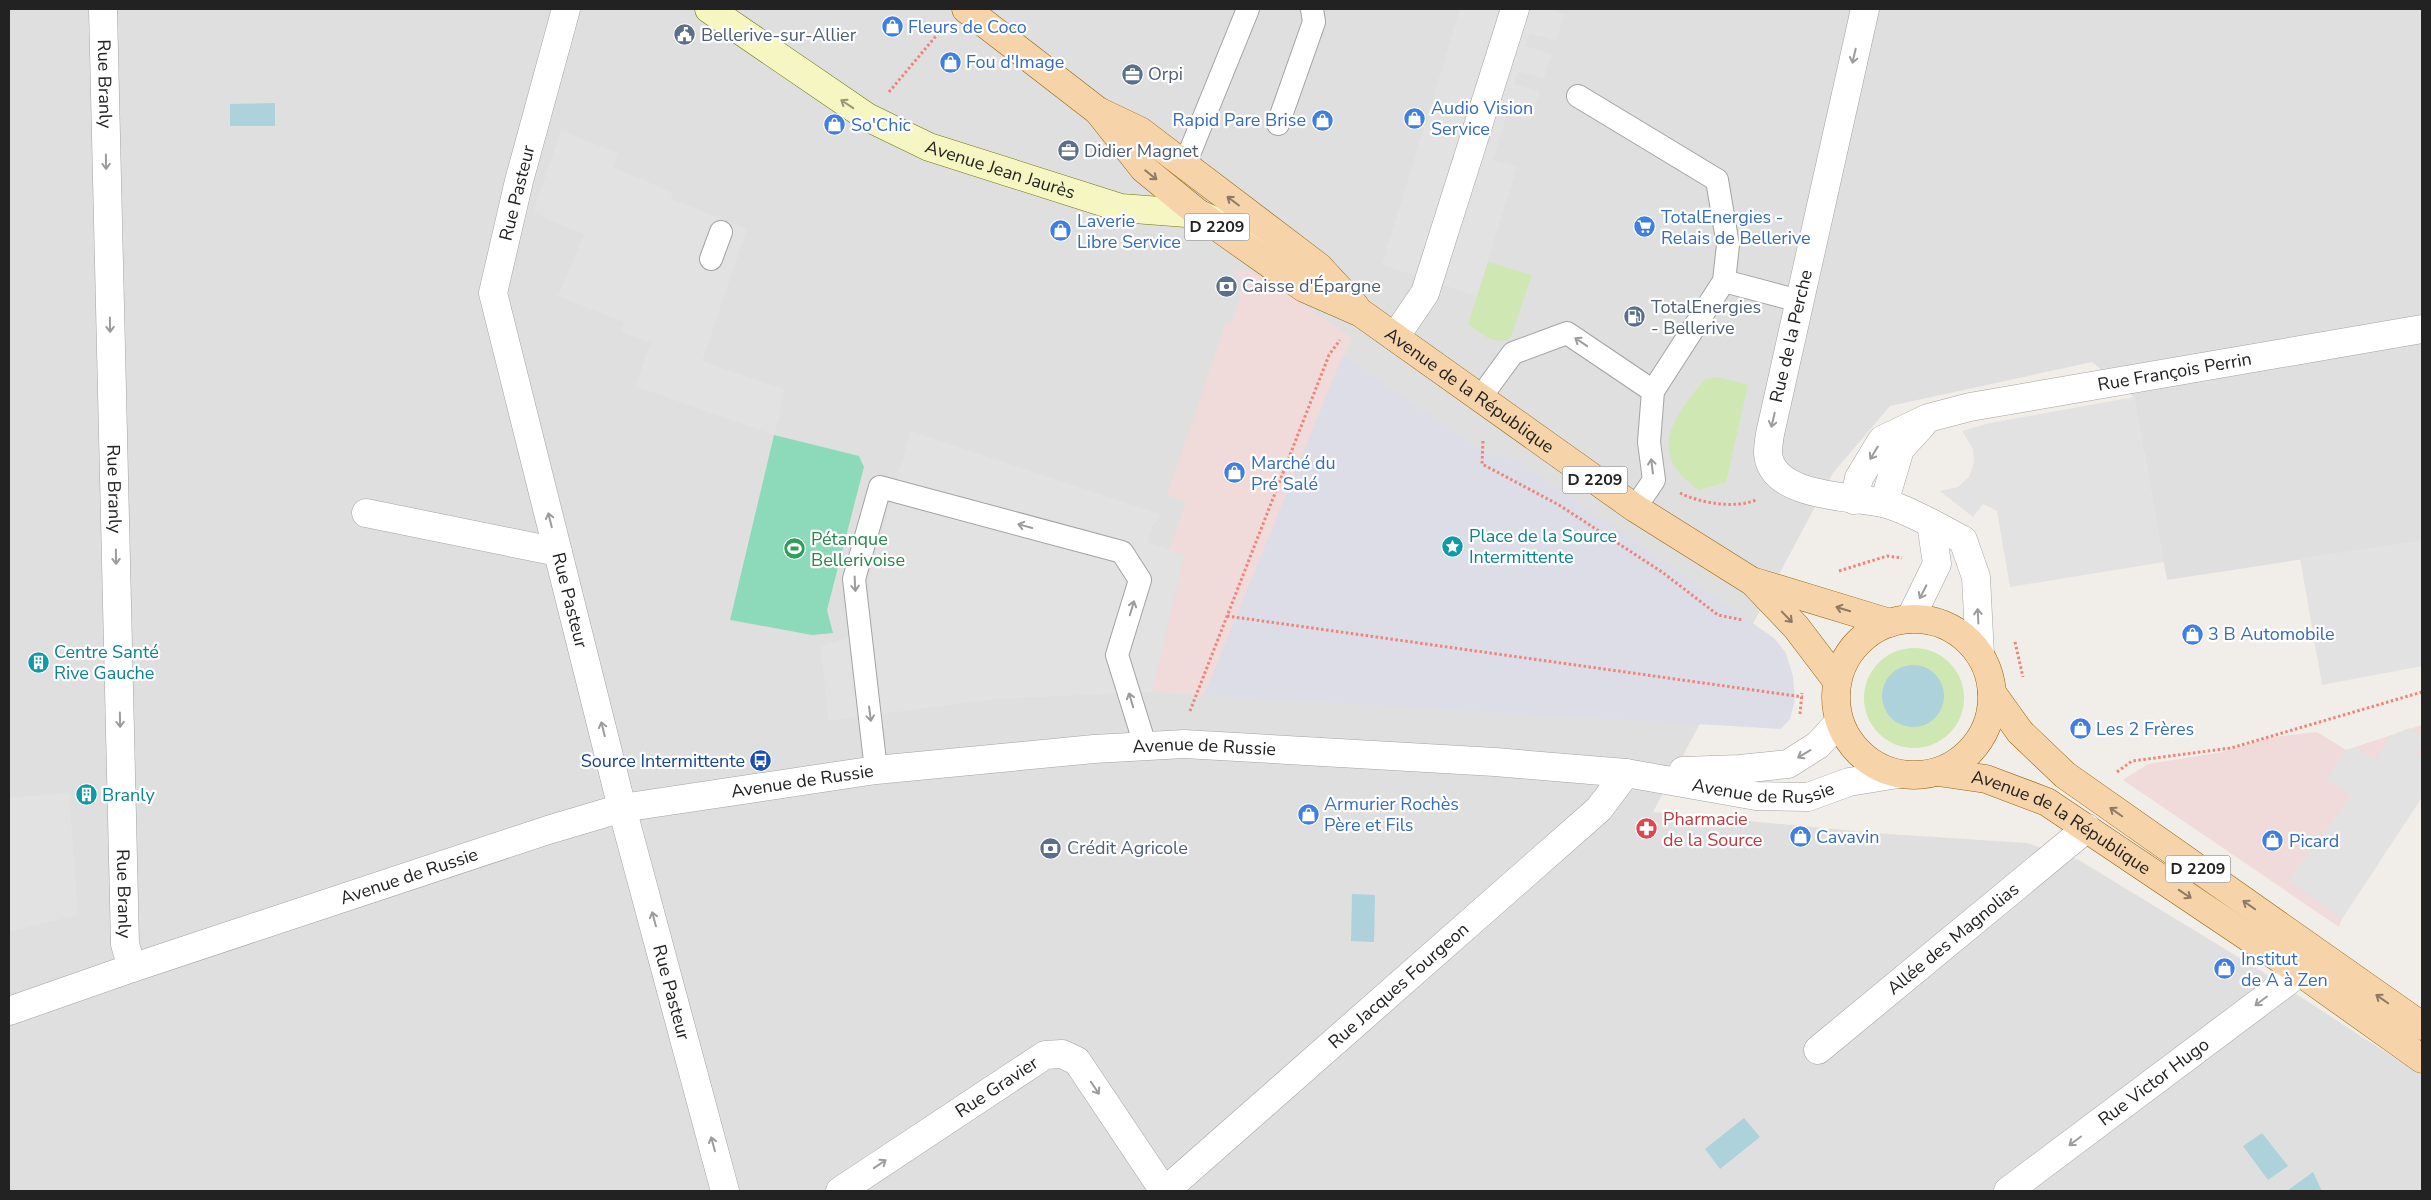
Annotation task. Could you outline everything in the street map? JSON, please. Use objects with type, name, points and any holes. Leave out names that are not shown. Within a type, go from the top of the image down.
[{"type":"main road","name":"Avenue Jean Jaurès","points":[[709,9],[868,117],[929,147],[1121,208],[1199,214],[1319,266]]},
{"type":"main road","name":"D 2209","points":[[957,16],[1098,111],[1140,131],[1185,164],[1319,266],[1361,313]]},
{"type":"main road","name":"D 2209","points":[[1098,111],[1144,170],[1199,214],[1304,288],[1361,313]]},
{"type":"main road","name":"Avenue de la République","points":[[1361,313],[1635,508],[1753,582],[1796,627],[1837,701]]},
{"type":"main road","name":"Avenue de la République","points":[[1753,582],[1900,621]]},
{"type":"main road","points":[[1900,621],[1930,621],[1950,628],[1966,640],[1980,655],[1988,673],[1992,693],[1990,714],[1984,733],[1972,750],[1957,763],[1938,772],[1918,776],[1898,774],[1878,767],[1862,755],[1848,740],[1837,701],[1844,662],[1855,645],[1871,632],[1900,621]]},
{"type":"main road","name":"Avenue de la République","points":[[1992,693],[2020,732],[2065,775],[2422,1026]]},
{"type":"main road","name":"Avenue de la République","points":[[1938,772],[1986,779],[2047,802],[2300,972],[2422,1059]]},
{"type":"street","name":"Rue Branly","points":[[103,9],[125,936],[132,968]]},
{"type":"street","name":"Rue Pasteur","points":[[566,9],[519,181],[493,292],[622,808],[725,1191]]},
{"type":"street","points":[[1395,337],[1425,293],[1516,9]]},
{"type":"street","name":"Rue de la Perche","points":[[1865,9],[1770,434],[1768,454],[1773,469],[1789,483],[1814,492],[1854,500],[1884,503],[1931,523],[1963,540],[1976,577],[1980,655]]},
{"type":"street","name":"Rue François Perrin","points":[[1854,500],[1859,478],[1882,440],[1928,418],[1970,407],[2422,329]]},
{"type":"street","points":[[1884,503],[1900,450],[1928,418]]},
{"type":"street","points":[[366,514],[558,552]]},
{"type":"street","points":[[1900,621],[1937,564],[1931,523]]},
{"type":"street","name":"Avenue de Russie","points":[[1626,773],[1740,769],[1788,764],[1818,745],[1837,701]]},
{"type":"street","name":"Avenue de Russie","points":[[9,1010],[548,830],[622,808],[876,770],[1145,745],[1184,744],[1495,762],[1626,773],[1756,796],[1808,797],[1849,782],[1898,774]]},
{"type":"street","name":"Rue Jacques Fourgeon","points":[[1165,1191],[1599,809],[1626,773]]},
{"type":"street","name":"Allée des Magnolias","points":[[1818,1050],[2087,828]]},
{"type":"street","name":"Rue Victor Hugo","points":[[2008,1191],[2300,972]]},
{"type":"street","name":"Rue Gravier","points":[[840,1191],[1045,1055],[1062,1054],[1077,1061],[1165,1191]]},
{"type":"lane","points":[[1185,164],[1248,9]]},
{"type":"lane","points":[[1278,124],[1314,22],[1312,9]]},
{"type":"lane","points":[[1578,96],[1717,180],[1728,245],[1724,281],[1653,391],[1649,442],[1654,480],[1635,508]]},
{"type":"lane","points":[[710,259],[721,232]]},
{"type":"lane","points":[[1724,281],[1800,301]]},
{"type":"lane","points":[[1480,398],[1513,353],[1567,332],[1653,391]]},
{"type":"lane","points":[[876,770],[854,579],[880,487],[1122,552],[1140,580],[1117,655],[1145,745]]},
{"type":"path","points":[[868,117],[957,16]]},
{"type":"path","points":[[1184,744],[1192,703],[1329,355],[1361,313]]},
{"type":"path","points":[[1226,616],[1837,701]]},
{"type":"path","points":[[2115,773],[2132,761],[2231,748],[2422,692]]},
{"type":"shaded area","points":[[9,9],[2422,9],[2422,541],[2167,580],[2134,397],[2092,362],[1890,406],[1833,473],[1653,812],[1888,834],[2027,843],[2079,860],[2261,971],[2422,1076],[2422,1191],[9,1191]]},
{"type":"shaded area","points":[[1460,9],[1547,9],[1564,14],[1556,41],[1530,33],[1525,46],[1552,54],[1544,78],[1518,71],[1514,84],[1540,92],[1531,121],[1507,114],[1493,160],[1517,167],[1477,296],[1382,265]]},
{"type":"shaded area","points":[[561,131],[618,153],[613,167],[671,192],[672,199],[747,229],[702,361],[785,390],[774,435],[635,386],[651,343],[621,332],[624,322],[558,296],[584,234],[533,213]]},
{"type":"shaded area","name":"Marché du Pré Salé","points":[[1232,269],[1257,273],[1352,338],[1204,695],[1152,692],[1184,555],[1169,550],[1186,502],[1167,495],[1226,322],[1232,323],[1241,295],[1241,281]]},
{"type":"shaded area","name":"Place de la Source Intermittente","points":[[1343,355],[1485,453],[1514,458],[1774,638],[1786,653],[1793,676],[1795,700],[1790,719],[1781,729],[1204,695]]},
{"type":"shaded area","points":[[2134,397],[2164,562],[2010,587],[1997,511],[1983,504],[1973,517],[1940,491],[1958,487],[1969,477],[1974,463],[1973,449],[1962,431],[1990,423]]},
{"type":"shaded area","points":[[911,431],[1160,514],[1157,522],[1154,522],[1147,542],[1184,555],[1152,692],[994,699],[829,721],[820,647],[867,631],[870,574]]},
{"type":"shaded area","points":[[2422,541],[2422,666],[2322,685],[2300,558]]},
{"type":"shaded area","points":[[2422,725],[2422,797],[2342,918],[2339,927],[2123,780],[2148,764],[2222,752],[2273,737],[2317,732],[2346,750]]},
{"type":"shaded area","points":[[2410,728],[2422,737],[2422,746],[2416,754],[2422,759],[2422,797],[2342,919],[2288,880],[2351,796],[2326,779],[2346,750],[2357,748],[2375,760],[2390,736]]},
{"type":"shaded area","points":[[69,793],[78,915],[9,932],[9,798]]},
{"type":"green space","points":[[1488,262],[1532,275],[1510,339],[1492,340],[1468,324]]},
{"type":"green space","points":[[1717,377],[1748,385],[1726,482],[1699,490],[1682,476],[1673,463],[1669,449],[1670,435],[1675,422],[1693,393],[1705,379]]},
{"type":"green space","name":"Pétanque Bellerivoise","points":[[774,435],[859,456],[864,467],[827,610],[833,633],[812,635],[730,620]]},
{"type":"green space","points":[[1914,648],[1933,652],[1949,663],[1960,679],[1964,698],[1960,717],[1949,733],[1933,744],[1914,748],[1895,744],[1879,733],[1868,717],[1864,698],[1868,679],[1879,663],[1895,652]]},
{"type":"water","points":[[275,103],[275,126],[230,126],[230,104]]},
{"type":"water","points":[[1913,665],[1930,670],[1935,674],[1939,679],[1944,696],[1939,713],[1935,718],[1930,722],[1913,727],[1896,722],[1891,718],[1887,713],[1882,696],[1887,679],[1891,674],[1896,670]]},
{"type":"water","points":[[1352,894],[1375,895],[1374,942],[1351,941]]},
{"type":"water","points":[[1744,1118],[1760,1137],[1720,1169],[1705,1149]]},
{"type":"water","points":[[2262,1133],[2288,1166],[2268,1180],[2243,1146]]},
{"type":"water","points":[[2313,1172],[2322,1191],[2287,1191]]},
{"type":"place","name":"Fleurs de Coco","points":[[892,27]]},
{"type":"place","name":"Bellerive-sur-Allier","points":[[685,35]]},
{"type":"place","name":"Fou d'Image","points":[[950,62]]},
{"type":"place","name":"Orpi","points":[[1132,74]]},
{"type":"place","name":"Audio Vision Service","points":[[1415,118]]},
{"type":"place","name":"Rapid Pare Brise","points":[[1322,120]]},
{"type":"place","name":"So'Chic","points":[[835,125]]},
{"type":"place","name":"Didier Magnet","points":[[1068,151]]},
{"type":"place","name":"TotalEnergies - Relais de Bellerive","points":[[1645,227]]},
{"type":"place","name":"Laverie Libre Service","points":[[1061,231]]},
{"type":"place","name":"Caisse d'Épargne","points":[[1226,286]]},
{"type":"place","name":"TotalEnergies - Bellerive","points":[[1635,317]]},
{"type":"place","name":"Marché du Pré Salé","points":[[1235,473]]},
{"type":"place","name":"Place de la Source Intermittente","points":[[1453,546]]},
{"type":"place","name":"Pétanque Bellerivoise","points":[[795,549]]},
{"type":"place","name":"3 B Automobile","points":[[2192,634]]},
{"type":"place","name":"Centre Santé Rive Gauche","points":[[38,662]]},
{"type":"place","name":"Les 2 Frères","points":[[2080,729]]},
{"type":"place","name":"Source Intermittente","points":[[761,761]]},
{"type":"place","name":"Branly","points":[[86,795]]},
{"type":"place","name":"Armurier Rochès Père et Fils","points":[[1308,814]]},
{"type":"place","name":"Pharmacie de la Source","points":[[1647,829]]},
{"type":"place","name":"Cavavin","points":[[1800,837]]},
{"type":"place","name":"Picard","points":[[2273,841]]},
{"type":"place","name":"Crédit Agricole","points":[[1051,848]]},
{"type":"place","name":"Institut de A à Zen","points":[[2225,969]]}]
